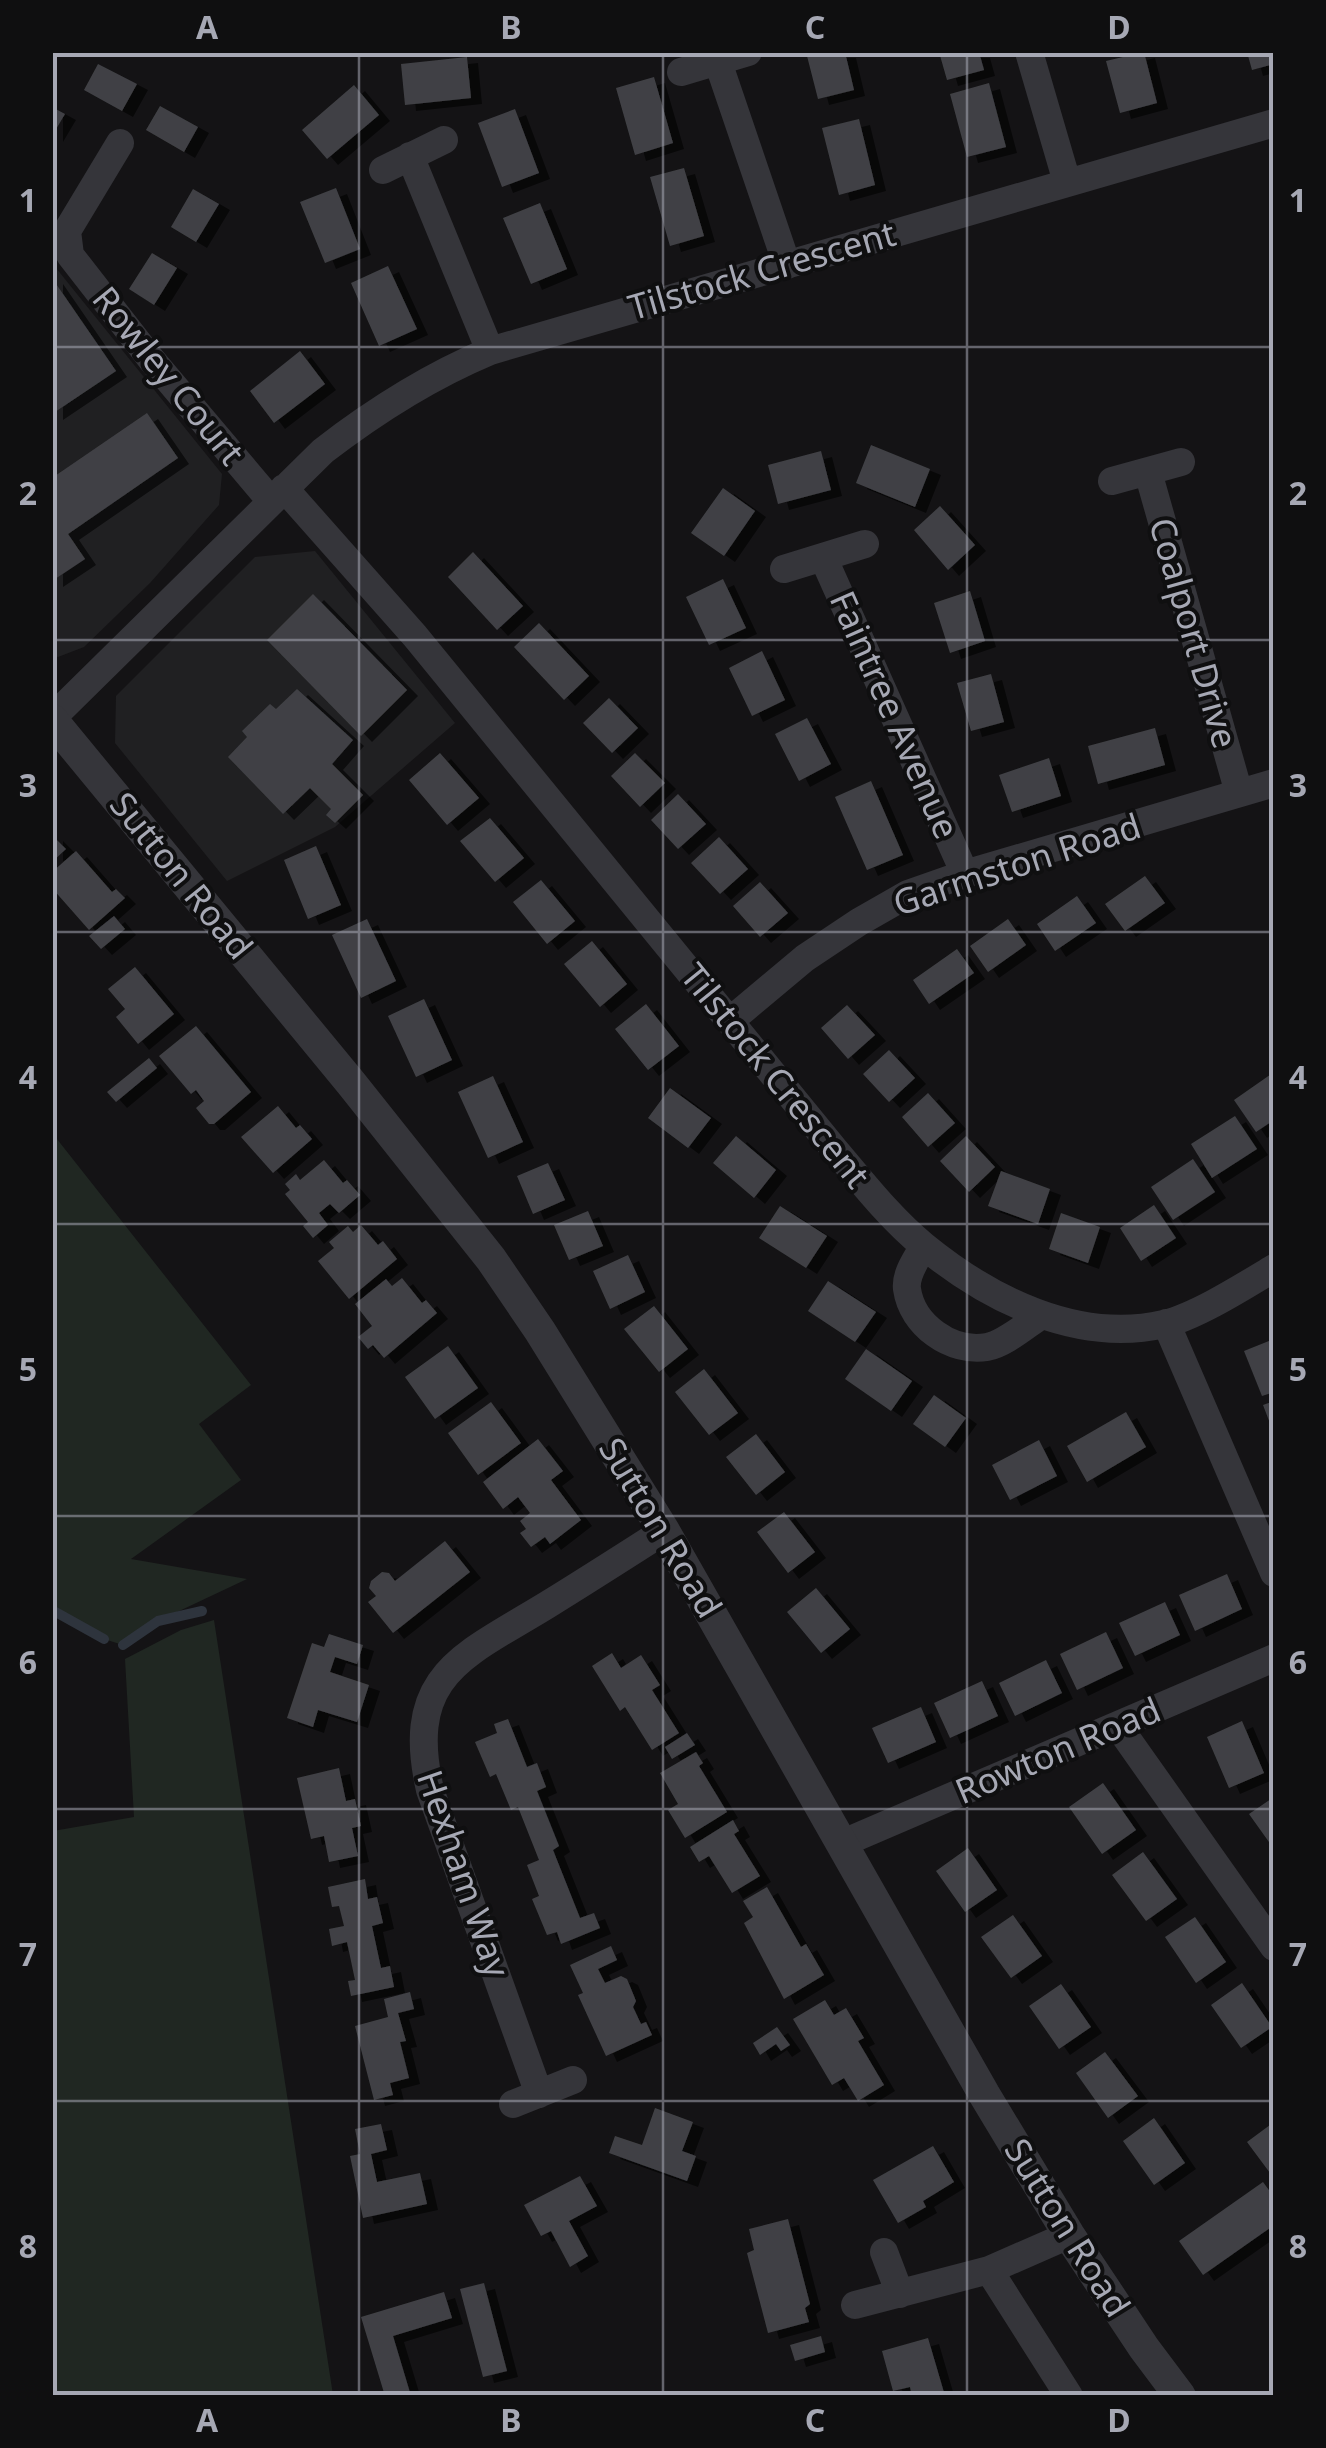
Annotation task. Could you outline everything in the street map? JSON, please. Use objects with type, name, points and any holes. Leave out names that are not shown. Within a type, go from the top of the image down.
[{"type":"street","points":[[681,72],[748,52]]},
{"type":"street","points":[[1030,52],[1067,182]]},
{"type":"street","points":[[718,62],[787,265]]},
{"type":"street","name":"Tilstock Crescent","points":[[52,719],[277,494],[366,417],[417,385],[490,351],[1274,122]]},
{"type":"street","points":[[383,170],[444,140]]},
{"type":"street","name":"Rowley Court","points":[[120,143],[67,231],[70,256],[155,364],[277,494]]},
{"type":"street","points":[[410,156],[490,351]]},
{"type":"street","name":"Coalport Drive","points":[[1112,482],[1181,462]]},
{"type":"street","name":"Coalport Drive","points":[[1148,472],[1239,793]]},
{"type":"street","name":"Tilstock Crescent","points":[[277,494],[415,636],[881,1205],[924,1246],[1000,1296],[1040,1316],[1126,1328],[1166,1323],[1274,1268]]},
{"type":"street","name":"Faintree Avenue","points":[[784,569],[865,544]]},
{"type":"street","name":"Faintree Avenue","points":[[823,556],[965,874]]},
{"type":"street","name":"Sutton Road","points":[[52,719],[491,1259],[664,1531],[984,2094],[1069,2235],[1180,2396]]},
{"type":"street","name":"Garmston Road","points":[[731,1020],[806,958],[908,894],[1274,783]]},
{"type":"street","points":[[924,1246],[910,1271],[906,1288],[917,1314],[938,1337],[960,1346],[988,1347],[1040,1316]]},
{"type":"street","points":[[1166,1323],[1274,1574]]},
{"type":"street","name":"Hexham Way","points":[[572,2080],[526,2099],[430,1790],[422,1756],[423,1726],[432,1695],[442,1679],[474,1647],[664,1531]]},
{"type":"street","name":"Rowton Road","points":[[843,1844],[1274,1658]]},
{"type":"street","points":[[1118,1726],[1274,1947]]},
{"type":"street","points":[[855,2306],[989,2270],[1069,2235]]},
{"type":"street","points":[[884,2252],[900,2294]]},
{"type":"street","points":[[989,2270],[1069,2396]]},
{"type":"shaded area","points":[[52,263],[222,474],[219,505],[150,583],[84,647],[58,657],[52,655]]},
{"type":"shaded area","points":[[315,551],[455,723],[335,827],[227,881],[115,743],[116,696],[255,557]]},
{"type":"shaded area","points":[[53,1134],[251,1385],[199,1424],[241,1480],[131,1559],[247,1579],[158,1621],[123,1645],[104,1639],[53,1610]]},
{"type":"shaded area","points":[[214,1620],[333,2395],[53,2395],[53,1831],[134,1817],[125,1659],[181,1630]]},
{"type":"building","points":[[806,52],[845,52],[854,90],[818,99]]},
{"type":"building","points":[[939,52],[979,52],[984,70],[947,80]]},
{"type":"building","points":[[1144,52],[1157,103],[1120,113],[1106,61]]},
{"type":"building","points":[[1247,52],[1274,52],[1274,64],[1252,70]]},
{"type":"building","points":[[467,57],[471,98],[405,105],[401,64]]},
{"type":"building","points":[[98,64],[137,84],[122,111],[84,90]]},
{"type":"building","points":[[654,77],[673,143],[635,155],[616,88]]},
{"type":"building","points":[[989,83],[1006,147],[967,157],[950,94]]},
{"type":"building","points":[[354,85],[379,115],[327,159],[302,130]]},
{"type":"building","points":[[160,106],[198,127],[184,152],[146,130]]},
{"type":"building","points":[[52,107],[65,114],[52,136]]},
{"type":"building","points":[[515,109],[539,173],[502,187],[478,123]]},
{"type":"building","points":[[859,119],[875,185],[839,195],[822,128]]},
{"type":"building","points":[[684,168],[704,236],[670,246],[650,177]]},
{"type":"building","points":[[336,188],[360,249],[325,263],[300,202]]},
{"type":"building","points":[[193,189],[219,204],[196,242],[171,227]]},
{"type":"building","points":[[540,203],[567,269],[531,284],[503,218]]},
{"type":"building","points":[[152,253],[177,268],[154,305],[129,289]]},
{"type":"building","points":[[388,266],[417,329],[379,346],[351,283]]},
{"type":"building","points":[[52,278],[116,371],[52,414]]},
{"type":"building","points":[[300,351],[325,384],[274,423],[250,391]]},
{"type":"building","points":[[147,413],[178,458],[68,534],[85,559],[52,581],[52,478]]},
{"type":"building","points":[[871,445],[930,469],[915,507],[856,483]]},
{"type":"building","points":[[821,451],[831,490],[778,504],[768,465]]},
{"type":"building","points":[[723,488],[755,511],[724,556],[691,533]]},
{"type":"building","points":[[940,506],[975,545],[948,570],[914,530]]},
{"type":"building","points":[[473,552],[523,606],[497,630],[448,577]]},
{"type":"building","points":[[723,579],[746,628],[709,645],[686,597]]},
{"type":"building","points":[[970,591],[985,641],[950,653],[934,603]]},
{"type":"building","points":[[313,594],[407,690],[361,736],[267,640]]},
{"type":"building","points":[[539,623],[589,676],[564,700],[514,647]]},
{"type":"building","points":[[762,651],[785,700],[752,716],[729,668]]},
{"type":"building","points":[[991,674],[1004,722],[971,731],[957,683]]},
{"type":"building","points":[[297,689],[353,740],[332,764],[363,795],[335,823],[326,815],[331,809],[310,788],[283,814],[228,757],[247,737],[242,731],[270,704],[276,709]]},
{"type":"building","points":[[609,698],[638,728],[612,753],[583,723]]},
{"type":"building","points":[[807,718],[831,764],[799,781],[775,734]]},
{"type":"building","points":[[1155,728],[1165,765],[1098,784],[1088,746]]},
{"type":"building","points":[[440,753],[479,798],[447,825],[409,780]]},
{"type":"building","points":[[635,753],[665,783],[640,807],[611,776]]},
{"type":"building","points":[[1049,758],[1061,796],[1012,812],[999,775]]},
{"type":"building","points":[[871,781],[903,855],[867,870],[835,797]]},
{"type":"building","points":[[678,794],[706,824],[678,849],[651,820]]},
{"type":"building","points":[[490,818],[524,858],[495,882],[460,841]]},
{"type":"building","points":[[52,835],[66,849],[52,862]]},
{"type":"building","points":[[719,837],[748,869],[720,894],[691,863]]},
{"type":"building","points":[[316,846],[341,905],[308,919],[284,860]]},
{"type":"building","points":[[76,851],[112,892],[116,889],[125,898],[89,930],[52,888],[52,872]]},
{"type":"building","points":[[1145,876],[1165,903],[1125,931],[1105,904]]},
{"type":"building","points":[[541,880],[575,921],[547,944],[513,902]]},
{"type":"building","points":[[760,882],[788,913],[760,937],[733,906]]},
{"type":"building","points":[[1077,896],[1096,923],[1055,951],[1037,924]]},
{"type":"building","points":[[114,916],[125,929],[101,949],[89,936]]},
{"type":"building","points":[[367,919],[396,981],[361,998],[332,935]]},
{"type":"building","points":[[1008,919],[1026,945],[988,972],[970,946]]},
{"type":"building","points":[[592,941],[627,984],[600,1007],[564,964]]},
{"type":"building","points":[[957,949],[974,973],[929,1004],[913,980]]},
{"type":"building","points":[[135,967],[174,1014],[138,1044],[116,1017],[125,1009],[108,989]]},
{"type":"building","points":[[424,999],[452,1060],[416,1077],[388,1016]]},
{"type":"building","points":[[646,1004],[679,1046],[648,1070],[615,1029]]},
{"type":"building","points":[[847,1005],[875,1035],[848,1059],[821,1028]]},
{"type":"building","points":[[196,1026],[251,1092],[214,1124],[209,1124],[196,1108],[204,1101],[196,1090],[191,1094],[159,1056]]},
{"type":"building","points":[[889,1050],[915,1078],[889,1102],[863,1074]]},
{"type":"building","points":[[149,1058],[157,1068],[116,1102],[107,1092]]},
{"type":"building","points":[[1274,1072],[1274,1120],[1256,1132],[1234,1100]]},
{"type":"building","points":[[493,1076],[523,1142],[488,1158],[458,1092]]},
{"type":"building","points":[[670,1088],[711,1118],[688,1148],[648,1118]]},
{"type":"building","points":[[928,1093],[955,1123],[928,1147],[902,1117]]},
{"type":"building","points":[[278,1106],[296,1128],[300,1125],[312,1139],[273,1173],[241,1137]]},
{"type":"building","points":[[1235,1116],[1257,1149],[1212,1178],[1191,1144]]},
{"type":"building","points":[[736,1136],[776,1170],[754,1198],[713,1163]]},
{"type":"building","points":[[966,1136],[995,1167],[969,1192],[940,1161]]},
{"type":"building","points":[[1193,1159],[1215,1192],[1173,1220],[1151,1187]]},
{"type":"building","points":[[324,1160],[343,1183],[347,1180],[360,1195],[339,1213],[330,1204],[319,1213],[328,1225],[313,1238],[303,1226],[308,1222],[285,1194],[290,1190],[285,1184],[296,1174],[300,1180]]},
{"type":"building","points":[[548,1163],[565,1200],[533,1214],[517,1176]]},
{"type":"building","points":[[1001,1171],[1050,1189],[1038,1224],[988,1206]]},
{"type":"building","points":[[1154,1205],[1176,1238],[1141,1261],[1120,1228]]},
{"type":"building","points":[[780,1206],[827,1236],[806,1268],[759,1238]]},
{"type":"building","points":[[588,1211],[603,1246],[569,1260],[554,1225]]},
{"type":"building","points":[[1061,1213],[1100,1227],[1088,1263],[1049,1249]]},
{"type":"building","points":[[361,1225],[378,1245],[383,1241],[397,1259],[349,1299],[318,1261],[334,1248],[329,1242],[348,1226],[353,1232]]},
{"type":"building","points":[[628,1255],[645,1292],[610,1309],[593,1271]]},
{"type":"building","points":[[402,1278],[422,1303],[426,1300],[437,1313],[384,1358],[373,1345],[368,1349],[358,1337],[372,1326],[355,1304],[386,1279],[392,1286]]},
{"type":"building","points":[[828,1281],[876,1312],[855,1342],[808,1311]]},
{"type":"building","points":[[654,1306],[688,1349],[659,1372],[624,1329]]},
{"type":"building","points":[[1274,1339],[1274,1392],[1262,1396],[1244,1351]]},
{"type":"building","points":[[448,1346],[478,1388],[435,1419],[405,1377]]},
{"type":"building","points":[[866,1349],[912,1381],[891,1411],[845,1379]]},
{"type":"building","points":[[704,1369],[738,1413],[709,1435],[675,1392]]},
{"type":"building","points":[[934,1395],[966,1418],[945,1447],[913,1424]]},
{"type":"building","points":[[1274,1401],[1274,1431],[1273,1431],[1263,1405]]},
{"type":"building","points":[[491,1402],[521,1443],[478,1475],[448,1433]]},
{"type":"building","points":[[1126,1412],[1146,1447],[1087,1482],[1067,1446]]},
{"type":"building","points":[[756,1434],[785,1472],[756,1495],[726,1457]]},
{"type":"building","points":[[538,1439],[563,1471],[551,1480],[581,1520],[550,1544],[545,1537],[531,1547],[520,1533],[526,1529],[520,1521],[530,1513],[518,1497],[503,1509],[483,1482]]},
{"type":"building","points":[[1039,1440],[1057,1476],[1010,1500],[992,1465]]},
{"type":"building","points":[[784,1512],[815,1552],[788,1573],[757,1532]]},
{"type":"building","points":[[445,1541],[470,1572],[393,1633],[368,1602],[376,1596],[369,1588],[371,1581],[382,1572],[389,1573],[395,1581]]},
{"type":"building","points":[[1227,1574],[1242,1609],[1195,1631],[1179,1595]]},
{"type":"building","points":[[816,1588],[850,1629],[821,1653],[787,1612]]},
{"type":"building","points":[[1165,1602],[1180,1635],[1135,1656],[1119,1623]]},
{"type":"building","points":[[1106,1632],[1123,1668],[1077,1690],[1060,1654]]},
{"type":"building","points":[[329,1634],[363,1645],[357,1664],[335,1657],[330,1672],[369,1685],[357,1722],[318,1710],[313,1727],[287,1718],[312,1643],[324,1647]]},
{"type":"building","points":[[612,1653],[621,1668],[641,1655],[660,1685],[652,1690],[679,1733],[652,1750],[625,1707],[620,1711],[592,1666]]},
{"type":"building","points":[[1046,1660],[1062,1693],[1015,1716],[999,1683]]},
{"type":"building","points":[[982,1681],[998,1716],[950,1738],[934,1703]]},
{"type":"building","points":[[921,1707],[936,1742],[888,1763],[872,1728]]},
{"type":"building","points":[[508,1719],[527,1767],[537,1763],[546,1787],[537,1791],[559,1846],[553,1850],[580,1918],[594,1913],[600,1928],[561,1944],[557,1932],[547,1935],[532,1899],[539,1896],[527,1865],[539,1860],[518,1807],[511,1810],[496,1774],[490,1777],[475,1742],[497,1733],[494,1724]]},
{"type":"building","points":[[1242,1721],[1264,1773],[1229,1788],[1207,1737]]},
{"type":"building","points":[[687,1733],[695,1745],[672,1759],[665,1747]]},
{"type":"building","points":[[696,1752],[703,1763],[699,1766],[727,1812],[685,1838],[668,1810],[678,1804],[660,1773]]},
{"type":"building","points":[[339,1768],[346,1801],[355,1799],[361,1826],[352,1828],[358,1856],[329,1862],[324,1836],[311,1839],[297,1778]]},
{"type":"building","points":[[1103,1783],[1136,1830],[1102,1854],[1069,1807]]},
{"type":"building","points":[[1274,1797],[1274,1849],[1249,1814]]},
{"type":"building","points":[[733,1820],[739,1831],[734,1834],[760,1876],[732,1893],[709,1856],[699,1862],[690,1847]]},
{"type":"building","points":[[968,1848],[997,1890],[965,1912],[936,1871]]},
{"type":"building","points":[[1143,1852],[1177,1899],[1146,1921],[1112,1875]]},
{"type":"building","points":[[365,1879],[368,1899],[377,1897],[383,1923],[372,1926],[381,1968],[390,1966],[394,1987],[351,1996],[348,1981],[355,1980],[347,1942],[332,1946],[329,1929],[344,1926],[339,1906],[332,1907],[328,1887]]},
{"type":"building","points":[[767,1887],[801,1947],[806,1944],[824,1975],[784,1999],[744,1923],[753,1917],[743,1901]]},
{"type":"building","points":[[1013,1915],[1042,1956],[1011,1978],[981,1937]]},
{"type":"building","points":[[1195,1917],[1226,1962],[1196,1983],[1165,1937]]},
{"type":"building","points":[[611,1946],[617,1960],[598,1969],[605,1983],[621,1976],[627,1979],[636,2001],[633,2007],[652,2035],[606,2056],[578,1995],[583,1993],[570,1965]]},
{"type":"building","points":[[1242,1983],[1272,2027],[1241,2048],[1211,2005]]},
{"type":"building","points":[[1061,1984],[1091,2027],[1059,2049],[1029,2006]]},
{"type":"building","points":[[410,1992],[414,2009],[398,2013],[406,2041],[400,2042],[409,2078],[390,2083],[393,2095],[374,2100],[355,2026],[388,2017],[384,1999]]},
{"type":"building","points":[[825,2000],[834,2015],[846,2008],[864,2038],[858,2041],[884,2085],[858,2101],[844,2078],[832,2085],[793,2019]]},
{"type":"building","points":[[777,2027],[790,2045],[781,2051],[776,2044],[760,2055],[753,2043]]},
{"type":"building","points":[[1105,2052],[1138,2096],[1108,2118],[1076,2073]]},
{"type":"building","points":[[655,2108],[693,2122],[682,2151],[696,2156],[687,2181],[609,2153],[615,2136],[642,2145]]},
{"type":"building","points":[[1154,2118],[1185,2163],[1154,2185],[1123,2141]]},
{"type":"building","points":[[1274,2122],[1274,2171],[1270,2173],[1247,2142]]},
{"type":"building","points":[[381,2124],[387,2150],[371,2154],[377,2182],[420,2173],[427,2204],[363,2218],[350,2156],[360,2154],[355,2129]]},
{"type":"building","points":[[933,2146],[954,2182],[923,2201],[926,2207],[898,2223],[873,2180]]},
{"type":"building","points":[[580,2176],[597,2206],[569,2221],[588,2256],[570,2267],[551,2231],[541,2236],[524,2205]]},
{"type":"building","points":[[1263,2182],[1274,2197],[1274,2225],[1203,2275],[1179,2241]]},
{"type":"building","points":[[788,2219],[810,2304],[805,2308],[809,2322],[768,2333],[747,2253],[754,2250],[749,2229]]},
{"type":"building","points":[[484,2283],[507,2371],[483,2377],[460,2289]]},
{"type":"building","points":[[444,2292],[452,2318],[393,2336],[411,2396],[385,2396],[361,2317]]},
{"type":"building","points":[[821,2336],[825,2352],[795,2361],[790,2345]]},
{"type":"building","points":[[928,2338],[945,2396],[912,2396],[910,2387],[893,2391],[882,2351]]},
{"type":"waterway","points":[[52,1610],[104,1639]]},
{"type":"waterway","points":[[123,1645],[158,1621],[202,1611]]},
{"type":"waterway","points":[[52,2388],[53,2396]]}]
